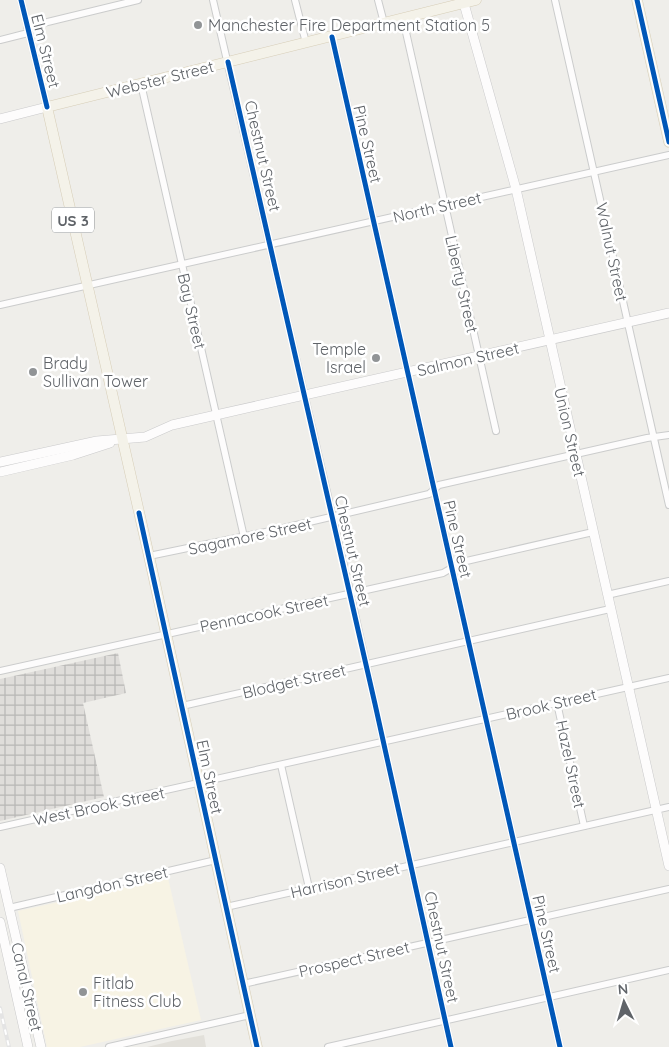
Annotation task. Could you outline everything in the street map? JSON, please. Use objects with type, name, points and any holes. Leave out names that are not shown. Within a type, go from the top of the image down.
[{"type":"main road","name":"Webster Street","points":[[47,107],[403,19],[464,1],[476,0]]},
{"type":"main road","points":[[637,0],[669,142]]},
{"type":"main road","name":"Elm Street","points":[[47,107],[149,556],[257,1047]]},
{"type":"street","name":"Elm Street","points":[[20,0],[47,107]]},
{"type":"street","points":[[0,40],[28,30],[138,0]]},
{"type":"street","name":"Chestnut Street","points":[[213,0],[333,517],[451,1047]]},
{"type":"street","points":[[295,0],[306,43]]},
{"type":"street","points":[[378,0],[384,23]]},
{"type":"street","name":"Walnut Street","points":[[555,0],[669,505]]},
{"type":"street","name":"Union Street","points":[[464,1],[516,189],[669,866]]},
{"type":"street","name":"Liberty Street","points":[[403,19],[496,431]]},
{"type":"street","name":"Pine Street","points":[[332,37],[560,1047]]},
{"type":"street","name":"Bay Street","points":[[141,84],[244,537]]},
{"type":"street","points":[[0,119],[47,107]]},
{"type":"street","name":"North Street","points":[[0,305],[669,155]]},
{"type":"street","name":"Salmon Street","points":[[122,440],[145,438],[172,425],[669,313]]},
{"type":"street","name":"Sagamore Street","points":[[149,556],[333,517],[429,494],[440,485],[669,435]]},
{"type":"street","points":[[0,462],[97,441],[122,440]]},
{"type":"street","points":[[0,472],[73,455],[122,440]]},
{"type":"street","name":"Pennacook Street","points":[[0,671],[443,573],[462,562],[593,532]]},
{"type":"street","points":[[607,596],[669,582]]},
{"type":"street","name":"Blodget Street","points":[[182,706],[610,609]]},
{"type":"street","name":"Brook Street","points":[[199,784],[669,678]]},
{"type":"street","name":"Hazel Street","points":[[557,703],[584,826]]},
{"type":"street","points":[[282,765],[309,888]]},
{"type":"street","name":"West Brook Street","points":[[0,827],[199,784]]},
{"type":"street","name":"Harrison Street","points":[[226,907],[669,807]]},
{"type":"street","name":"Langdon Street","points":[[9,908],[216,860]]},
{"type":"street","name":"Canal Street","points":[[0,868],[42,1047]]},
{"type":"street","name":"Prospect Street","points":[[243,984],[669,889]]},
{"type":"street","name":"Canal Street","points":[[0,922],[28,1047]]},
{"type":"street","points":[[328,1047],[669,970]]},
{"type":"street","points":[[110,1047],[250,1016]]},
{"type":"shaded area","points":[[118,653],[126,693],[83,703],[104,797],[0,821],[0,679]]},
{"type":"shaded area","points":[[168,878],[201,1020],[80,1047],[47,1047],[18,911]]},
{"type":"shaded area","points":[[204,1035],[206,1047],[147,1047],[172,1041]]},
{"type":"railway","points":[[0,1008],[9,1047]]},
{"type":"cycle path","points":[[21,0],[47,107]]},
{"type":"cycle path","points":[[637,0],[669,142]]},
{"type":"cycle path","points":[[332,37],[560,1047]]},
{"type":"cycle path","points":[[228,62],[375,704],[451,1047]]},
{"type":"cycle path","points":[[139,513],[257,1047]]},
{"type":"place","name":"Manchester Fire Department Station 5","points":[[198,25]]},
{"type":"place","name":"Temple Israel","points":[[376,358]]},
{"type":"place","name":"Brady Sullivan Tower","points":[[33,372]]},
{"type":"place","name":"Fitlab Fitness Club","points":[[83,992]]}]
